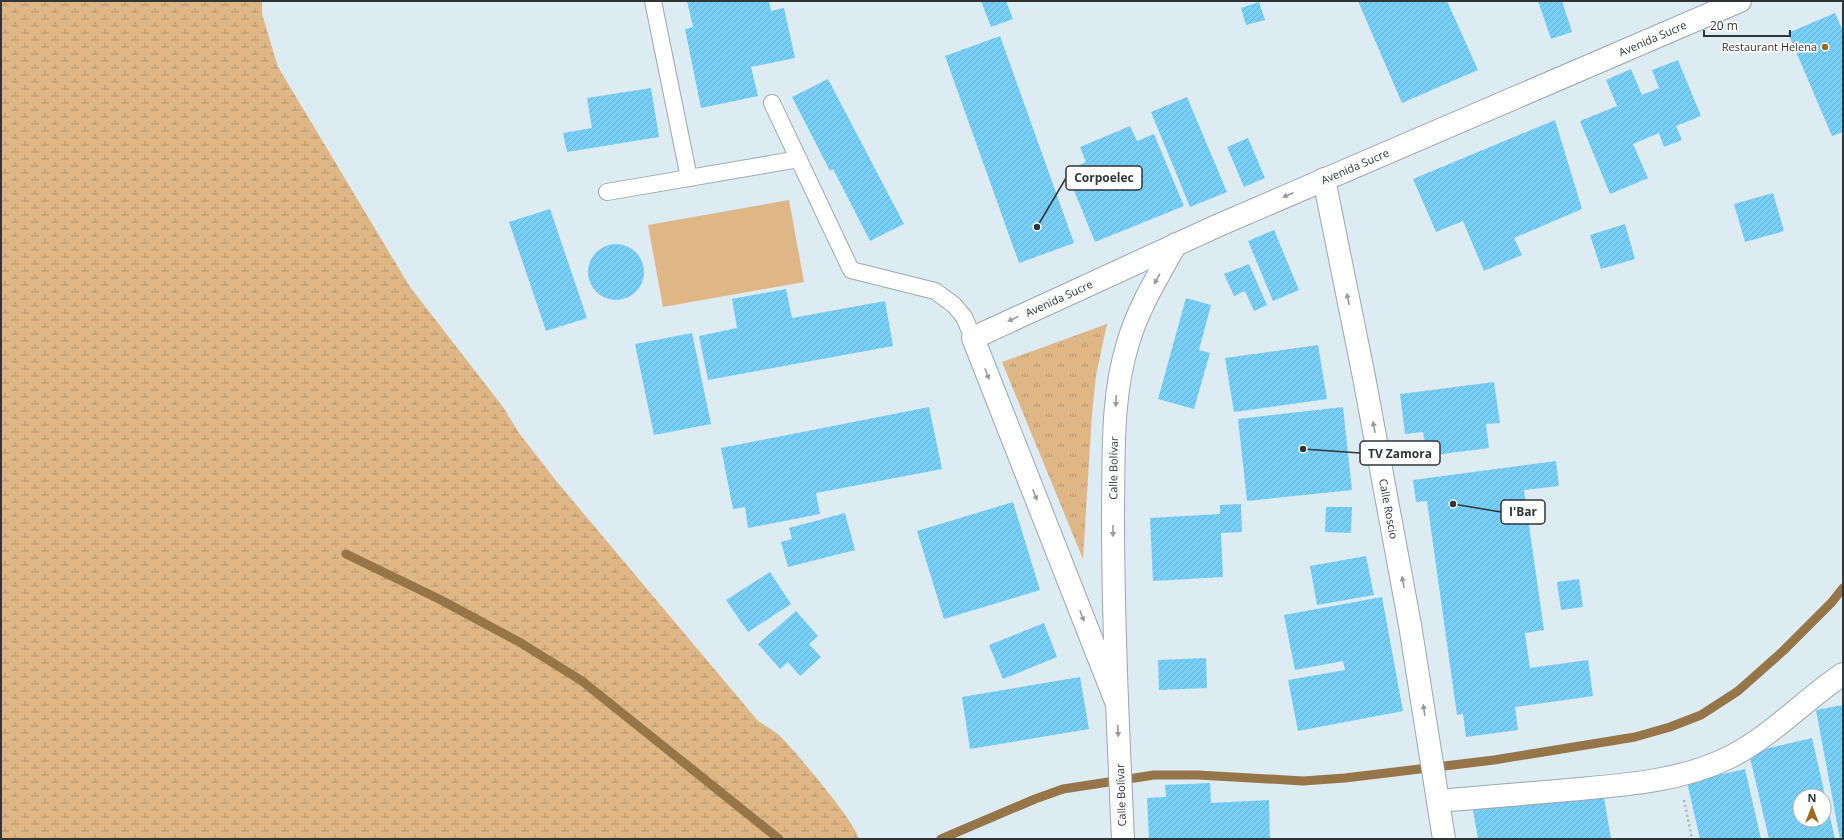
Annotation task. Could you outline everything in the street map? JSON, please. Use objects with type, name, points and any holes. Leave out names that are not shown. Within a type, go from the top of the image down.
[{"type":"street","name":"Avenida Sucre","points":[[973,338],[1176,244],[1740,1]]},
{"type":"street","name":"Calle Roscio","points":[[1324,179],[1367,392],[1410,624],[1444,839]]},
{"type":"street","name":"Calle Bolívar","points":[[1123,839],[1113,625],[1114,448],[1116,393],[1128,343],[1143,304],[1176,244]]},
{"type":"street","name":"Calle Bolívar","points":[[973,338],[1117,704]]},
{"type":"street","points":[[1437,791],[1639,784],[1678,776],[1729,757],[1774,729],[1821,688],[1843,674]]},
{"type":"lane","points":[[653,1],[690,178]]},
{"type":"lane","points":[[772,103],[852,270],[935,291],[954,305],[964,317],[973,338]]},
{"type":"lane","points":[[606,192],[799,159]]},
{"type":"path","points":[[1678,776],[1692,839]]},
{"type":"green space","points":[[1,1],[262,1],[262,14],[278,67],[410,287],[503,407],[519,433],[557,482],[758,721],[779,735],[799,757],[837,803],[855,830],[859,839],[1,839]]},
{"type":"green space","points":[[789,200],[804,282],[663,307],[648,225]]},
{"type":"green space","points":[[1107,324],[1096,375],[1092,414],[1083,559],[1002,362]]},
{"type":"building","points":[[687,1],[769,1],[771,11],[784,8],[795,58],[751,67],[758,96],[701,108],[685,29],[693,27]]},
{"type":"building","points":[[981,1],[1006,1],[1013,19],[991,27]]},
{"type":"building","points":[[1358,1],[1447,1],[1478,70],[1402,103]]},
{"type":"building","points":[[1538,1],[1562,1],[1572,32],[1551,39]]},
{"type":"building","points":[[1259,2],[1265,20],[1246,25],[1241,8]]},
{"type":"building","points":[[1835,13],[1843,31],[1843,132],[1832,136],[1788,33]]},
{"type":"building","points":[[1000,36],[1074,243],[1019,263],[945,56]]},
{"type":"building","points":[[1678,60],[1701,116],[1676,126],[1682,140],[1664,147],[1659,133],[1633,144],[1648,178],[1610,194],[1580,121],[1617,106],[1606,80],[1631,69],[1642,95],[1659,88],[1652,70]]},
{"type":"building","points":[[828,79],[904,224],[870,241],[833,169],[830,171],[792,97]]},
{"type":"building","points":[[651,88],[659,137],[567,152],[563,133],[592,128],[587,98]]},
{"type":"building","points":[[1187,97],[1227,192],[1190,207],[1151,112]]},
{"type":"building","points":[[1555,120],[1582,209],[1514,238],[1522,255],[1484,271],[1463,221],[1436,232],[1413,179]]},
{"type":"building","points":[[1130,126],[1137,141],[1154,134],[1184,206],[1095,242],[1066,171],[1086,162],[1080,147]]},
{"type":"building","points":[[1248,138],[1265,178],[1244,187],[1227,147]]},
{"type":"building","points":[[1773,193],[1784,231],[1745,242],[1734,204]]},
{"type":"building","points":[[550,209],[587,318],[546,331],[509,222]]},
{"type":"building","points":[[1625,224],[1635,259],[1601,269],[1590,235]]},
{"type":"building","points":[[1274,230],[1299,290],[1273,301],[1248,241]]},
{"type":"building","points":[[616,244],[627,246],[636,252],[642,261],[644,272],[642,283],[636,292],[627,298],[616,300],[605,298],[596,292],[590,283],[588,272],[590,261],[596,252],[605,246]]},
{"type":"building","points":[[1249,264],[1267,305],[1254,311],[1245,291],[1234,296],[1224,274]]},
{"type":"building","points":[[786,289],[792,318],[885,301],[893,346],[708,380],[699,336],[737,328],[732,299]]},
{"type":"building","points":[[1186,298],[1211,305],[1199,350],[1210,353],[1194,409],[1158,399]]},
{"type":"building","points":[[692,333],[711,424],[654,435],[635,344]]},
{"type":"building","points":[[1318,345],[1327,399],[1234,412],[1225,358]]},
{"type":"building","points":[[1494,382],[1500,423],[1486,424],[1489,448],[1427,456],[1423,432],[1405,434],[1400,394]]},
{"type":"building","points":[[929,407],[942,469],[816,493],[820,514],[748,528],[745,507],[733,509],[721,448]]},
{"type":"building","points":[[1343,407],[1352,490],[1247,501],[1238,419]]},
{"type":"building","points":[[1556,461],[1559,486],[1524,490],[1544,630],[1525,633],[1530,668],[1588,660],[1593,696],[1515,707],[1518,730],[1466,737],[1463,714],[1457,715],[1427,501],[1416,502],[1413,480]]},
{"type":"building","points":[[1013,502],[1040,590],[944,619],[917,531]]},
{"type":"building","points":[[1241,504],[1242,532],[1221,533],[1223,577],[1153,581],[1150,518],[1220,514],[1220,505]]},
{"type":"building","points":[[1326,507],[1352,507],[1351,533],[1325,532]]},
{"type":"building","points":[[845,513],[855,550],[788,567],[781,542],[792,539],[789,528]]},
{"type":"building","points":[[1366,556],[1374,595],[1317,605],[1310,566]]},
{"type":"building","points":[[770,572],[791,604],[748,632],[726,600]]},
{"type":"building","points":[[1579,579],[1583,607],[1561,610],[1557,582]]},
{"type":"building","points":[[1382,597],[1403,711],[1298,731],[1288,680],[1345,670],[1343,661],[1295,670],[1284,615]]},
{"type":"building","points":[[796,611],[818,636],[809,644],[821,657],[800,676],[788,662],[780,669],[758,644]]},
{"type":"building","points":[[1044,623],[1057,657],[1003,679],[989,645]]},
{"type":"building","points":[[1206,658],[1207,688],[1159,690],[1158,660]]},
{"type":"building","points":[[1080,677],[1089,729],[970,749],[962,697]]},
{"type":"building","points":[[1843,705],[1843,839],[1840,839],[1832,796],[1832,788],[1831,788],[1816,710]]},
{"type":"building","points":[[1812,738],[1823,788],[1792,788],[1792,828],[1832,828],[1832,826],[1835,839],[1769,839],[1749,753]]},
{"type":"building","points":[[1745,769],[1761,839],[1700,839],[1687,782]]},
{"type":"building","points":[[1210,783],[1211,803],[1269,800],[1270,839],[1149,839],[1147,798],[1166,797],[1165,785]]},
{"type":"building","points":[[1603,791],[1611,839],[1478,839],[1472,805]]},
{"type":"waterway","points":[[346,554],[441,600],[521,643],[582,681],[779,839]]},
{"type":"waterway","points":[[941,839],[1035,799],[1063,789],[1154,775],[1198,775],[1303,781],[1345,778],[1494,760],[1635,737],[1670,727],[1701,715],[1738,691],[1783,651],[1832,602],[1843,588]]},
{"type":"place","name":"Restaurant Helena","points":[[1825,47]]},
{"type":"place","name":"Corpoelec","points":[[1037,227]]},
{"type":"place","name":"TV Zamora","points":[[1303,449]]},
{"type":"place","name":"I'Bar","points":[[1453,504]]}]
